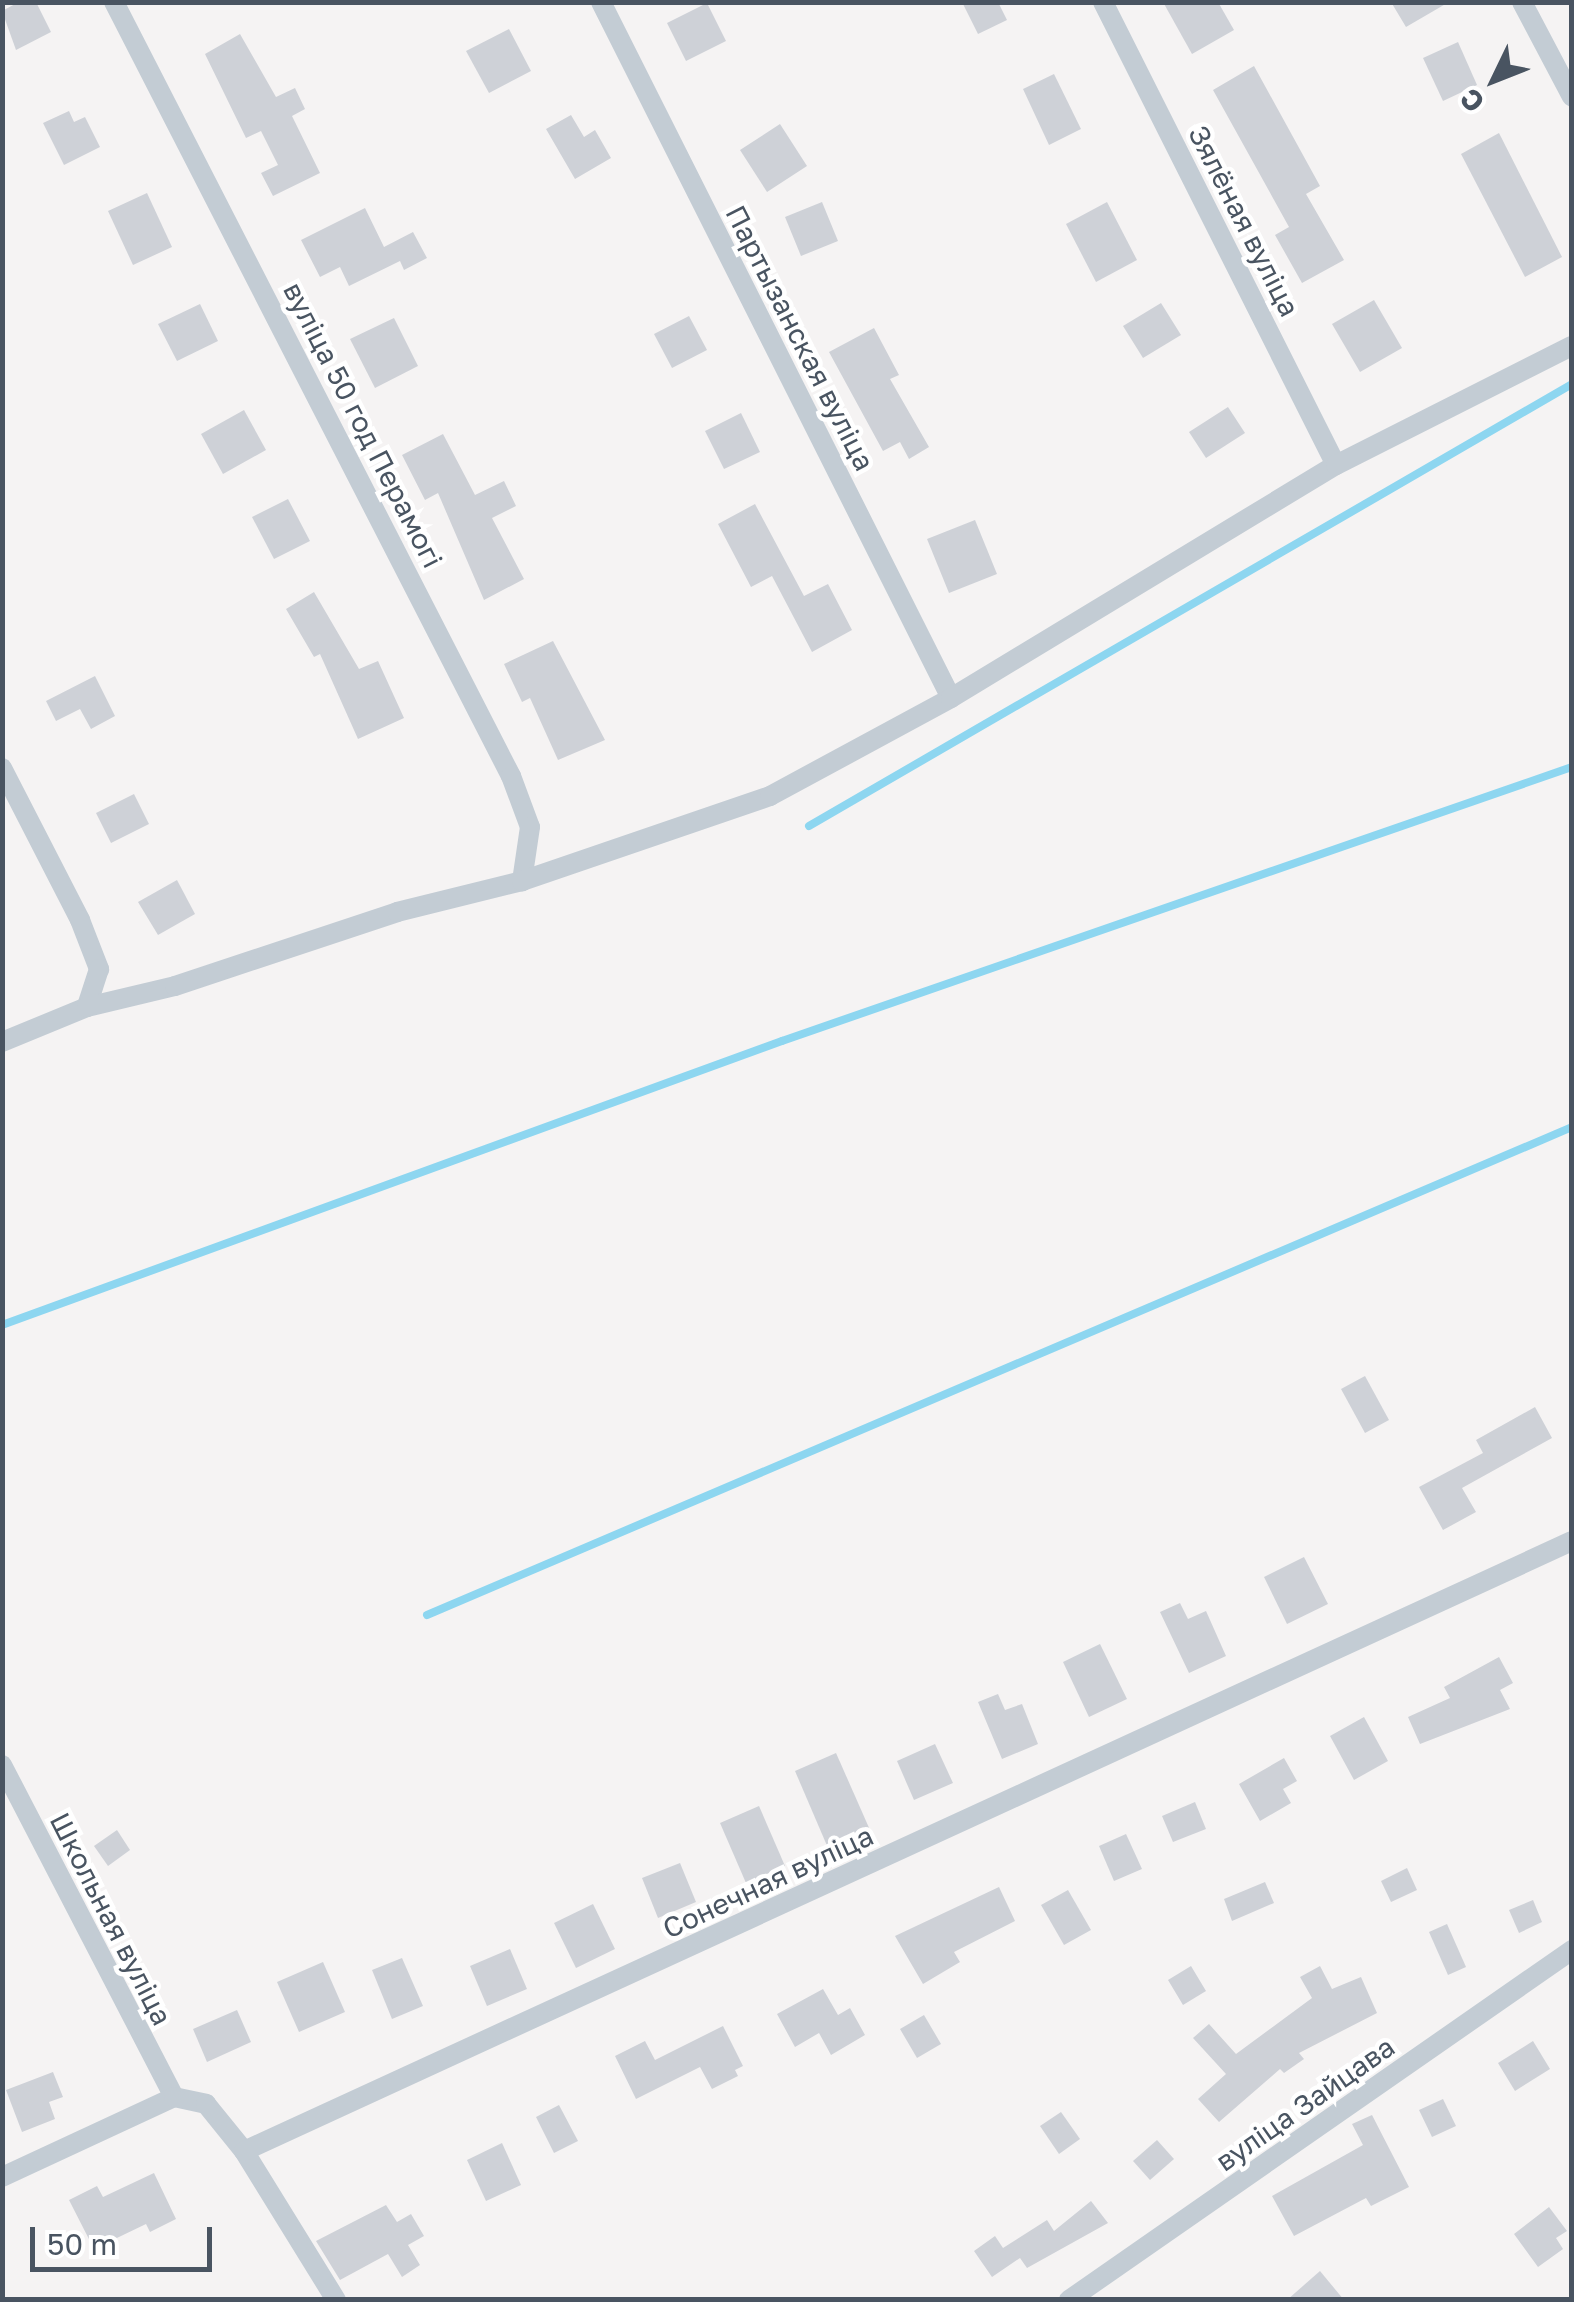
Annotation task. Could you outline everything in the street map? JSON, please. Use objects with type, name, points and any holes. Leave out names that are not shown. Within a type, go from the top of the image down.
[{"type":"street","name":"вуліца 50 год Перамогі","points":[[114,2],[511,776],[530,827],[522,881]]},
{"type":"street","name":"Партызанская вуліца","points":[[601,2],[950,698]]},
{"type":"street","name":"Зялёная вуліца","points":[[1102,2],[1336,465]]},
{"type":"street","points":[[1522,2],[1572,97]]},
{"type":"street","points":[[2,1042],[87,1008],[175,986],[397,912],[522,881],[770,796],[950,698],[1336,465],[1572,346]]},
{"type":"street","points":[[2,768],[80,920],[98,970],[87,1008]]},
{"type":"street","name":"Сонечная вуліца","points":[[244,2151],[1572,1541]]},
{"type":"street","name":"Школьная вуліца","points":[[2,1765],[174,2097]]},
{"type":"street","name":"вуліца Зайцава","points":[[1069,2300],[1572,1950]]},
{"type":"street","points":[[2,2177],[174,2097],[206,2104],[244,2151],[336,2300]]},
{"type":"building","points":[[19,2],[36,2],[51,32],[16,50],[2,11]]},
{"type":"building","points":[[962,2],[998,2],[1007,20],[978,34]]},
{"type":"building","points":[[1163,2],[1218,2],[1234,30],[1192,54]]},
{"type":"building","points":[[1391,2],[1449,2],[1406,27]]},
{"type":"building","points":[[707,3],[726,41],[686,61],[667,23]]},
{"type":"building","points":[[509,29],[531,71],[489,93],[466,51]]},
{"type":"building","points":[[240,34],[276,97],[295,88],[305,109],[292,116],[320,173],[273,196],[261,173],[278,165],[261,131],[246,138],[205,54]]},
{"type":"building","points":[[1458,42],[1477,85],[1443,101],[1423,58]]},
{"type":"building","points":[[1254,66],[1320,186],[1306,194],[1344,260],[1302,283],[1275,235],[1289,227],[1213,90]]},
{"type":"building","points":[[1054,74],[1081,129],[1049,145],[1023,89]]},
{"type":"building","points":[[69,111],[74,122],[85,117],[100,147],[64,165],[43,123]]},
{"type":"building","points":[[571,115],[584,137],[595,130],[611,158],[575,179],[546,129]]},
{"type":"building","points":[[780,124],[807,166],[767,192],[740,150]]},
{"type":"building","points":[[1499,133],[1562,257],[1525,277],[1461,154]]},
{"type":"building","points":[[147,193],[172,247],[133,265],[108,211]]},
{"type":"building","points":[[822,202],[838,241],[801,256],[785,217]]},
{"type":"building","points":[[1107,202],[1137,260],[1096,282],[1066,224]]},
{"type":"building","points":[[365,208],[384,247],[413,232],[427,258],[404,270],[400,261],[349,286],[340,267],[320,277],[301,240]]},
{"type":"building","points":[[1374,300],[1402,348],[1360,372],[1332,324]]},
{"type":"building","points":[[1161,303],[1181,335],[1143,358],[1123,326]]},
{"type":"building","points":[[200,304],[218,341],[177,361],[158,324]]},
{"type":"building","points":[[689,316],[707,350],[672,368],[654,334]]},
{"type":"building","points":[[394,318],[418,366],[375,388],[350,339]]},
{"type":"building","points":[[874,328],[899,375],[890,379],[929,447],[909,459],[900,442],[883,451],[829,352]]},
{"type":"building","points":[[1228,407],[1245,433],[1206,458],[1189,432]]},
{"type":"building","points":[[244,410],[266,450],[223,474],[201,434]]},
{"type":"building","points":[[741,413],[760,452],[724,469],[705,431]]},
{"type":"building","points":[[443,434],[475,495],[504,481],[516,506],[492,518],[524,579],[484,600],[438,493],[425,500],[402,455]]},
{"type":"building","points":[[288,499],[310,541],[274,559],[252,517]]},
{"type":"building","points":[[755,504],[804,596],[828,584],[852,630],[812,652],[772,576],[751,587],[718,524]]},
{"type":"building","points":[[975,520],[997,574],[949,593],[927,539]]},
{"type":"building","points":[[314,592],[359,669],[378,661],[404,718],[358,739],[320,654],[314,657],[286,609]]},
{"type":"building","points":[[553,641],[605,740],[558,760],[530,698],[522,702],[504,664]]},
{"type":"building","points":[[95,676],[115,716],[91,729],[80,709],[56,721],[46,701]]},
{"type":"building","points":[[134,794],[149,824],[111,843],[96,813]]},
{"type":"building","points":[[177,880],[195,914],[158,935],[138,902]]},
{"type":"building","points":[[1365,1376],[1389,1420],[1365,1433],[1341,1389]]},
{"type":"building","points":[[1535,1407],[1552,1438],[1462,1488],[1476,1512],[1443,1530],[1419,1487],[1483,1453],[1476,1440]]},
{"type":"building","points":[[1304,1557],[1328,1604],[1287,1624],[1264,1577]]},
{"type":"building","points":[[1180,1603],[1188,1619],[1206,1611],[1226,1656],[1189,1673],[1160,1612]]},
{"type":"building","points":[[1100,1644],[1127,1699],[1089,1717],[1063,1662]]},
{"type":"building","points":[[1499,1657],[1513,1683],[1500,1690],[1510,1709],[1420,1744],[1408,1717],[1450,1698],[1444,1687]]},
{"type":"building","points":[[998,1694],[1005,1710],[1022,1704],[1038,1744],[1002,1759],[978,1702]]},
{"type":"building","points":[[1364,1717],[1388,1761],[1354,1780],[1330,1736]]},
{"type":"building","points":[[935,1744],[953,1783],[914,1800],[897,1761]]},
{"type":"building","points":[[836,1753],[870,1830],[828,1848],[795,1771]]},
{"type":"building","points":[[1284,1758],[1297,1781],[1283,1789],[1291,1803],[1260,1821],[1239,1784]]},
{"type":"building","points":[[1195,1802],[1206,1829],[1173,1842],[1162,1816]]},
{"type":"building","points":[[759,1806],[785,1866],[746,1883],[720,1823]]},
{"type":"building","points":[[117,1830],[130,1850],[108,1866],[94,1846]]},
{"type":"building","points":[[1126,1834],[1142,1869],[1114,1881],[1099,1846]]},
{"type":"building","points":[[680,1863],[696,1902],[658,1918],[642,1878]]},
{"type":"building","points":[[1407,1868],[1417,1890],[1391,1902],[1381,1881]]},
{"type":"building","points":[[1265,1882],[1274,1903],[1232,1921],[1224,1899]]},
{"type":"building","points":[[999,1887],[1015,1921],[954,1952],[960,1962],[923,1984],[895,1936]]},
{"type":"building","points":[[1068,1890],[1091,1930],[1064,1945],[1041,1905]]},
{"type":"building","points":[[1533,1900],[1542,1922],[1519,1933],[1509,1910]]},
{"type":"building","points":[[593,1904],[615,1949],[576,1968],[554,1923]]},
{"type":"building","points":[[1447,1924],[1466,1967],[1448,1975],[1429,1932]]},
{"type":"building","points":[[510,1949],[527,1989],[487,2006],[470,1966]]},
{"type":"building","points":[[402,1958],[423,2006],[392,2019],[372,1970]]},
{"type":"building","points":[[323,1962],[345,2012],[299,2032],[277,1982]]},
{"type":"building","points":[[1191,1966],[1206,1991],[1183,2005],[1168,1980]]},
{"type":"building","points":[[1320,1966],[1332,1989],[1361,1977],[1377,2013],[1299,2053],[1304,2059],[1284,2073],[1280,2069],[1219,2122],[1198,2099],[1226,2074],[1193,2038],[1209,2024],[1236,2054],[1312,1998],[1300,1977]]},
{"type":"building","points":[[823,1989],[838,2015],[850,2008],[865,2035],[831,2055],[819,2033],[795,2047],[777,2014]]},
{"type":"building","points":[[237,2010],[251,2042],[207,2062],[193,2029]]},
{"type":"building","points":[[924,2015],[941,2044],[917,2058],[900,2029]]},
{"type":"building","points":[[723,2026],[743,2066],[735,2070],[738,2076],[712,2089],[700,2067],[636,2099],[615,2056],[645,2041],[655,2060]]},
{"type":"building","points":[[1533,2041],[1550,2069],[1515,2091],[1498,2063]]},
{"type":"building","points":[[53,2072],[63,2097],[49,2102],[55,2119],[22,2132],[6,2090]]},
{"type":"building","points":[[1443,2099],[1456,2126],[1432,2137],[1419,2110]]},
{"type":"building","points":[[559,2105],[578,2141],[554,2153],[536,2117]]},
{"type":"building","points":[[1061,2112],[1080,2139],[1059,2154],[1040,2126]]},
{"type":"building","points":[[1372,2115],[1409,2187],[1371,2206],[1366,2198],[1294,2236],[1272,2196],[1363,2145],[1352,2124]]},
{"type":"building","points":[[1157,2140],[1174,2159],[1150,2180],[1133,2161]]},
{"type":"building","points":[[502,2143],[521,2185],[486,2201],[467,2160]]},
{"type":"building","points":[[154,2173],[176,2219],[150,2232],[146,2224],[94,2249],[69,2200],[97,2186],[103,2197]]},
{"type":"building","points":[[1091,2201],[1108,2223],[1027,2268],[1020,2258],[992,2277],[974,2251],[995,2236],[1003,2248],[1047,2220],[1054,2231]]},
{"type":"building","points":[[386,2205],[397,2222],[411,2214],[424,2236],[408,2245],[420,2265],[402,2277],[388,2254],[340,2280],[316,2241]]},
{"type":"building","points":[[1549,2207],[1567,2231],[1556,2238],[1563,2249],[1538,2267],[1514,2234]]},
{"type":"building","points":[[1320,2271],[1344,2300],[1287,2300]]},
{"type":"waterway","points":[[809,826],[1572,384]]},
{"type":"waterway","points":[[2,1325],[782,1041],[1572,767]]},
{"type":"waterway","points":[[427,1615],[1572,1127]]}]
